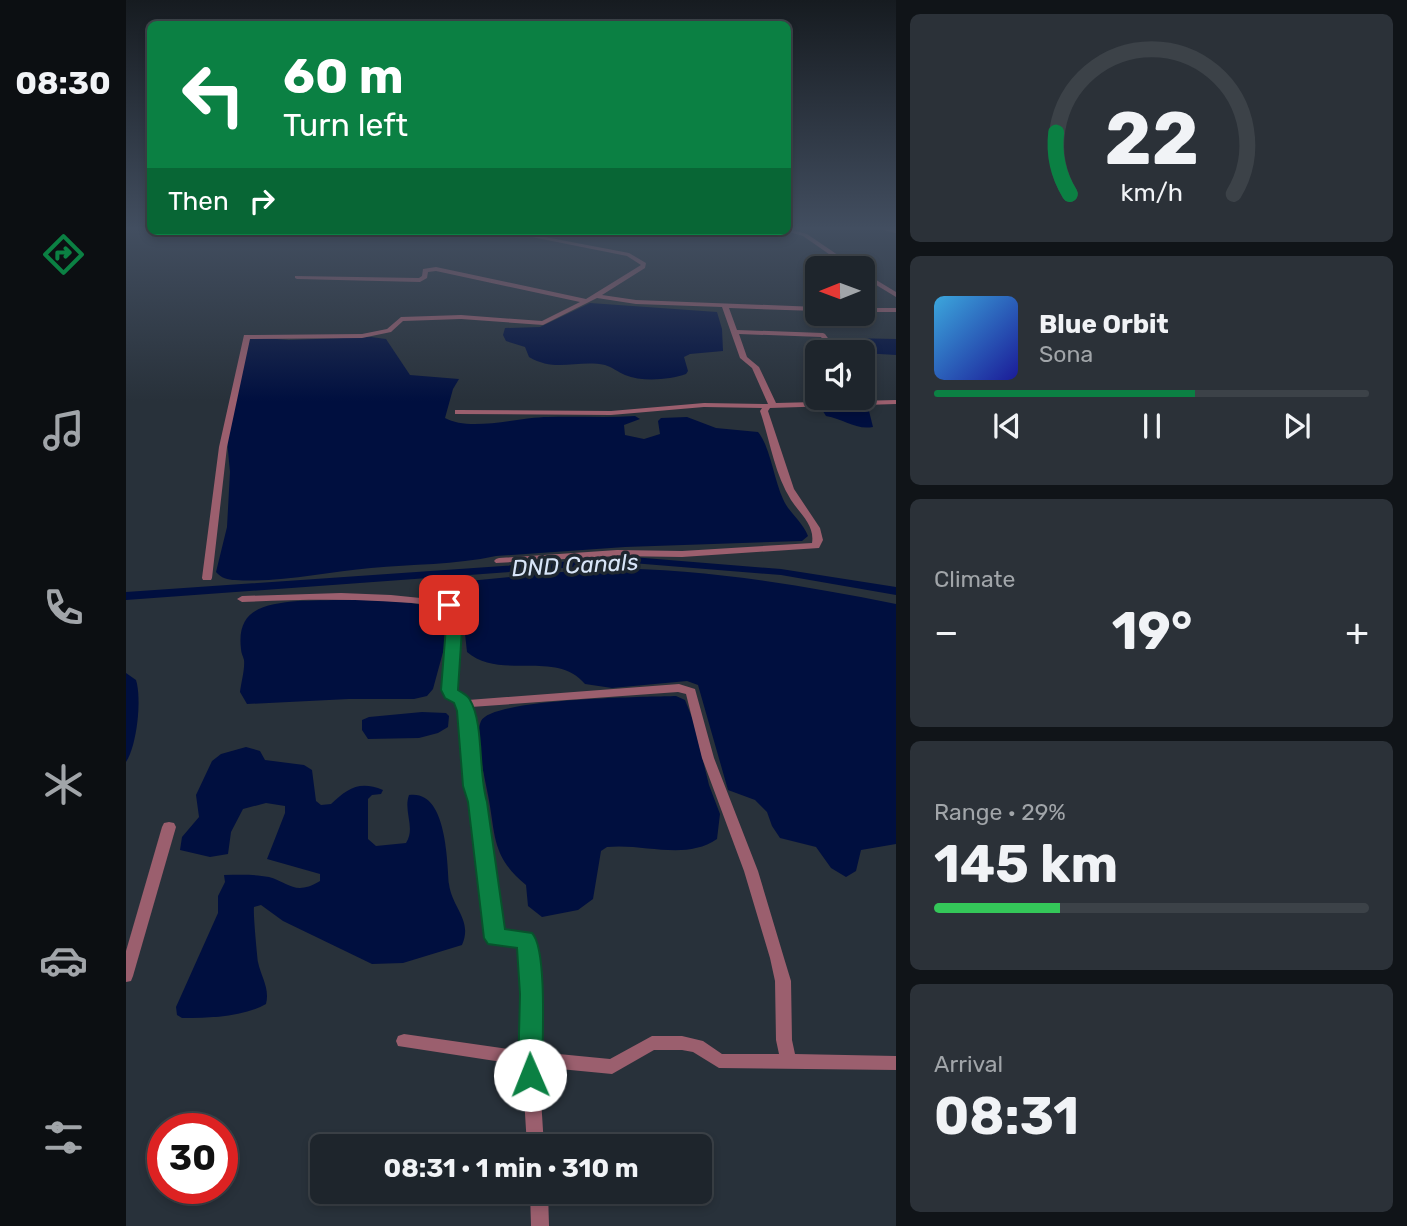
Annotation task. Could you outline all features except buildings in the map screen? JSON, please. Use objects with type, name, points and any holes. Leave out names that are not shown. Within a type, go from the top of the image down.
[{"type":"street","points":[[517,286],[587,301]]},
{"type":"street","points":[[207,578],[223,447],[247,337],[362,336],[389,331],[401,319],[422,317],[484,318],[538,324],[612,286]]},
{"type":"street","points":[[596,296],[636,302],[805,309]]},
{"type":"street","points":[[725,307],[744,358],[755,367],[771,406]]},
{"type":"street","points":[[875,310],[896,310]]},
{"type":"street","points":[[733,332],[823,335],[827,340]]},
{"type":"street","points":[[875,401],[896,402]]},
{"type":"street","points":[[458,412],[611,414],[704,405],[805,404]]},
{"type":"street","points":[[499,561],[617,553],[682,554],[816,546],[818,544],[814,527],[793,496],[780,467],[775,441],[764,411],[771,406]]},
{"type":"street","points":[[242,599],[368,596],[449,605],[455,614],[449,690],[464,704],[679,688],[691,692],[708,758],[751,871],[777,958],[783,981],[785,1040],[789,1062]]},
{"type":"street","points":[[464,704],[470,738],[472,786],[478,802],[495,938],[524,939],[528,943],[534,1134]]},
{"type":"street","points":[[126,976],[169,827]]},
{"type":"street","points":[[404,1041],[530,1059],[612,1067],[652,1043],[697,1046],[719,1061],[896,1063]]},
{"type":"street","points":[[539,1204],[540,1226]]},
{"type":"shaded area","points":[[590,303],[717,312],[722,329],[723,351],[684,357],[688,371],[686,374],[672,378],[647,379],[625,375],[605,365],[558,365],[539,362],[529,357],[525,347],[506,341],[503,335],[505,328],[540,327]]},
{"type":"shaded area","points":[[250,337],[289,340],[371,337],[386,339],[410,375],[459,379],[453,389],[445,418],[455,422],[481,424],[548,417],[635,416],[640,419],[624,425],[625,435],[644,439],[660,434],[658,421],[661,418],[687,417],[716,428],[758,432],[766,446],[783,499],[808,536],[802,541],[625,547],[496,556],[269,580],[225,578],[216,572],[227,527],[230,472],[227,440]]},
{"type":"shaded area","points":[[896,339],[896,355],[875,354],[875,340],[839,340]]},
{"type":"shaded area","points":[[822,410],[866,410],[873,427],[855,426],[826,416]]},
{"type":"shaded area","points":[[603,568],[677,571],[750,579],[896,604],[896,844],[861,850],[856,871],[846,877],[831,868],[816,847],[780,838],[767,812],[755,800],[728,790],[698,685],[687,681],[612,688],[585,684],[573,674],[559,668],[511,666],[480,660],[467,652],[463,615],[458,603],[428,593],[432,586],[438,584]]},
{"type":"shaded area","points":[[298,601],[393,601],[443,611],[449,630],[433,689],[427,696],[414,699],[247,704],[240,692],[244,664],[241,649],[243,625],[248,617],[265,607]]},
{"type":"shaded area","points":[[126,673],[136,680],[139,698],[136,734],[126,762]]},
{"type":"shaded area","points":[[676,696],[685,700],[693,720],[709,785],[720,814],[717,839],[692,849],[607,847],[601,851],[593,899],[578,910],[542,917],[528,906],[526,885],[506,864],[497,845],[479,747],[481,721],[491,713],[540,703]]},
{"type":"shaded area","points":[[422,712],[446,713],[449,716],[448,727],[419,738],[368,739],[362,730],[362,720],[369,717]]},
{"type":"shaded area","points":[[246,747],[260,751],[265,760],[304,765],[312,770],[316,801],[321,805],[331,804],[348,790],[360,786],[383,790],[381,794],[372,795],[368,799],[368,839],[376,846],[406,843],[410,831],[407,807],[409,795],[422,796],[431,803],[438,814],[442,829],[451,892],[464,921],[465,936],[462,945],[403,963],[372,964],[283,921],[261,905],[254,907],[254,917],[258,962],[267,993],[266,1004],[247,1012],[225,1016],[182,1018],[177,1015],[176,1007],[218,913],[218,896],[225,882],[224,875],[264,876],[298,888],[320,881],[320,874],[267,859],[285,813],[285,806],[266,803],[243,809],[231,832],[228,854],[210,857],[180,850],[182,837],[199,817],[196,795],[212,761],[221,754]]},
{"type":"waterway","name":"DND Canals","points":[[126,596],[632,560],[781,572],[896,591]]},
{"type":"route","points":[[449,605],[455,614],[449,690],[462,700],[466,711],[472,786],[478,802],[495,938],[524,939],[528,943],[531,994],[530,1075]]}]
